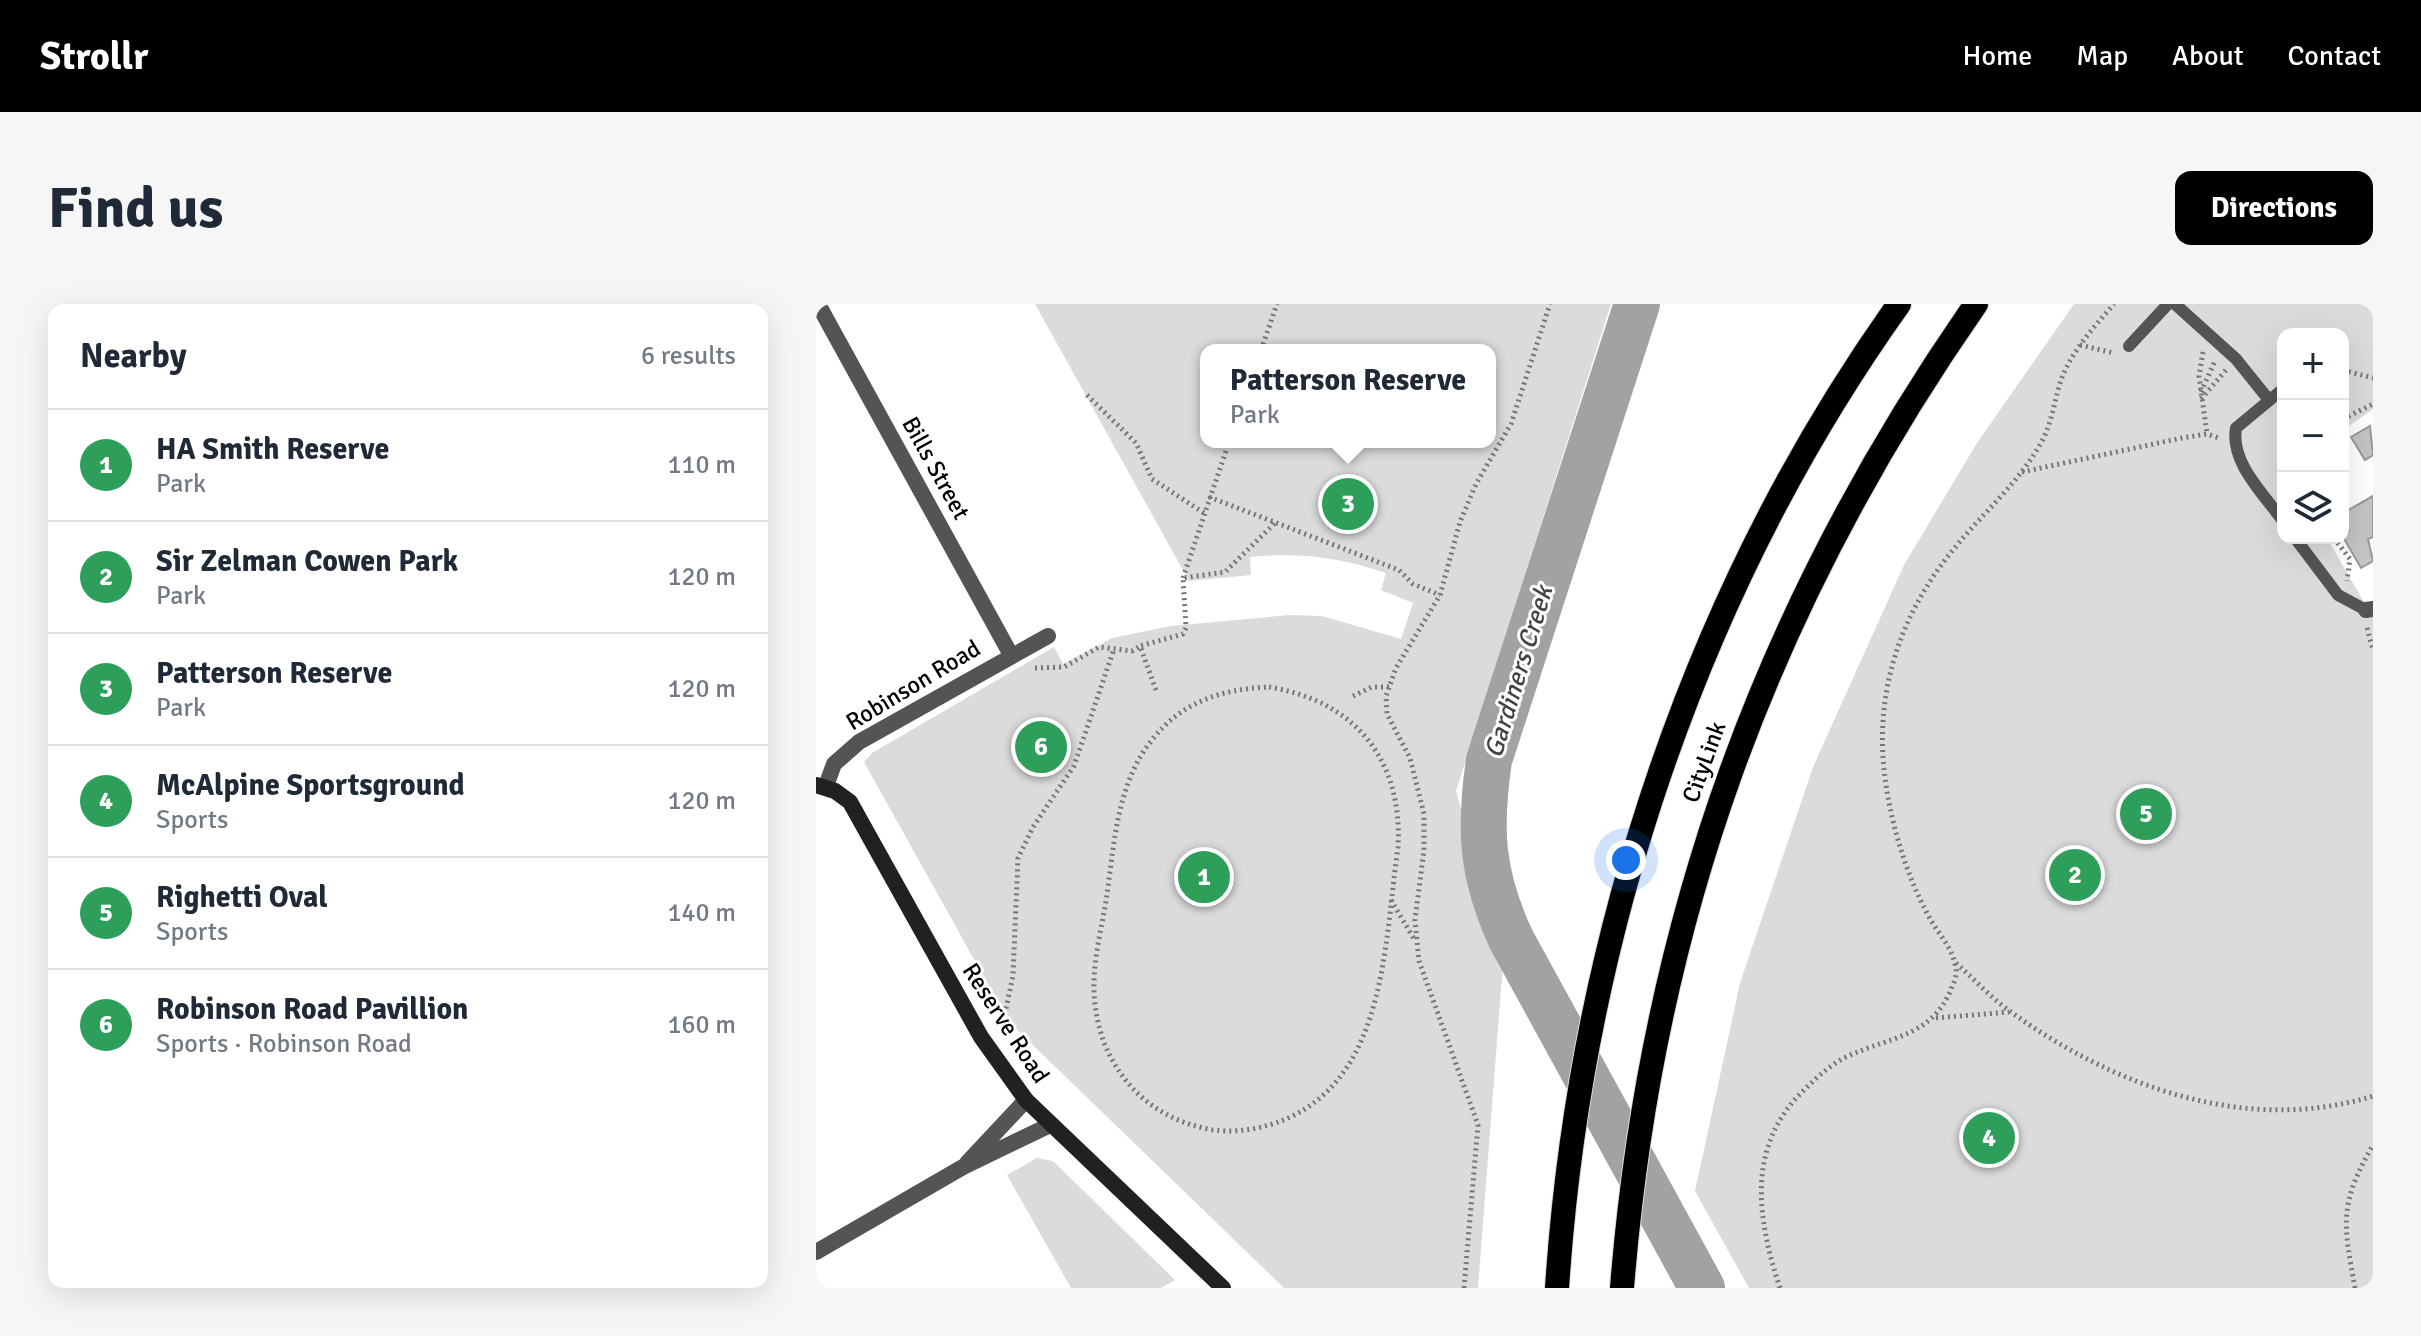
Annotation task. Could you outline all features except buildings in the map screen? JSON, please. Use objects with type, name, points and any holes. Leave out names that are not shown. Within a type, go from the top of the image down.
[{"type":"highway","name":"CityLink","points":[[1557,1288],[1570,1144],[1598,990],[1638,839],[1664,760],[1727,605],[1803,457],[1899,304]]},
{"type":"highway","name":"CityLink","points":[[1622,1288],[1647,1077],[1664,993],[1708,835],[1774,659],[1818,565],[1868,473],[1976,304]]},
{"type":"street","name":"Bills Street","points":[[818,304],[1014,654]]},
{"type":"street","name":"Robinson Road","points":[[821,786],[834,764],[859,742],[1048,636]]},
{"type":"street","name":"Reserve Road","points":[[821,786],[850,802],[995,1059],[1026,1100],[1223,1288]]},
{"type":"street","points":[[963,1167],[1026,1100]]},
{"type":"street","points":[[816,1252],[963,1167],[1050,1125]]},
{"type":"lane","points":[[2125,349],[2168,304]]},
{"type":"lane","points":[[2175,304],[2236,359],[2269,400]]},
{"type":"lane","points":[[2277,394],[2236,428],[2234,449],[2277,512]]},
{"type":"lane","points":[[2300,544],[2338,595],[2368,613]]},
{"type":"path","points":[[1263,344],[1277,304]]},
{"type":"path","points":[[1464,1288],[1478,1125],[1428,991],[1417,948],[1415,920],[1424,814],[1410,758],[1387,714],[1389,687],[1407,648],[1440,595],[1460,522],[1476,484],[1511,424],[1550,304]]},
{"type":"path","points":[[2114,304],[2080,345],[2060,385],[2042,442],[2021,472],[1956,545],[1924,590],[1893,658],[1882,705],[1882,756],[1897,837],[1923,904],[1955,963],[2010,1012],[2117,1072],[2182,1099],[2268,1110],[2342,1107],[2373,1096]]},
{"type":"path","points":[[2080,345],[2098,352],[2125,349]]},
{"type":"path","points":[[2206,345],[2201,357],[2201,400],[2207,434]]},
{"type":"path","points":[[2201,392],[2218,353]]},
{"type":"path","points":[[2201,400],[2228,367]]},
{"type":"path","points":[[2349,372],[2373,378]]},
{"type":"path","points":[[1087,395],[1136,443],[1152,479],[1204,513]]},
{"type":"path","points":[[2349,416],[2373,404]]},
{"type":"path","points":[[2021,472],[2207,434],[2218,437]]},
{"type":"path","points":[[1014,654],[1026,668],[1064,667],[1099,647],[1132,651],[1183,634],[1186,628],[1183,578],[1227,448]]},
{"type":"path","points":[[1209,497],[1399,570],[1413,584],[1440,595]]},
{"type":"path","points":[[1183,578],[1225,572],[1275,523]]},
{"type":"path","points":[[2338,595],[2349,579],[2350,559],[2339,544]]},
{"type":"path","points":[[2368,613],[2373,650]]},
{"type":"path","points":[[1140,646],[1156,690]]},
{"type":"path","points":[[995,1059],[1013,976],[1018,858],[1033,827],[1074,766],[1114,649]]},
{"type":"path","points":[[1391,899],[1378,988],[1365,1035],[1343,1075],[1310,1107],[1271,1126],[1216,1130],[1169,1116],[1150,1105],[1121,1075],[1101,1035],[1094,990],[1120,815],[1141,755],[1169,722],[1186,708],[1225,692],[1269,687],[1315,698],[1357,727],[1387,771],[1395,798],[1400,823],[1391,899],[1417,948]]},
{"type":"path","points":[[1353,696],[1363,689],[1389,687]]},
{"type":"path","points":[[1936,1018],[1954,983],[1955,963]]},
{"type":"path","points":[[1780,1288],[1769,1255],[1760,1204],[1762,1160],[1790,1104],[1823,1072],[1844,1058],[1936,1018],[2010,1012]]},
{"type":"path","points":[[2355,1288],[2345,1213],[2353,1182],[2373,1145]]},
{"type":"shaded area","points":[[1035,304],[1611,304],[1456,791],[1503,963],[1478,1288],[1284,1288],[1009,1022],[864,762],[872,753],[1054,647],[1063,664],[1112,638],[1171,626],[1290,615],[1322,616],[1401,639],[1413,603],[1381,590],[1386,573],[1319,557],[1250,557],[1251,575],[1189,581]]},
{"type":"shaded area","points":[[2074,304],[2373,304],[2373,409],[2349,426],[2349,328],[2277,328],[2277,544],[2330,544],[2373,618],[2373,1288],[1749,1288],[1695,1191],[1740,983],[1813,767],[1904,565],[1977,443]]},
{"type":"shaded area","points":[[1037,1158],[1053,1161],[1175,1280],[1161,1288],[1071,1288],[1007,1175]]},
{"type":"waterway","name":"Gardiners Creek","points":[[1637,304],[1489,760],[1484,808],[1485,851],[1494,893],[1511,939],[1702,1288]]},
{"type":"place","name":"Patterson Reserve","points":[[1348,504]]},
{"type":"place","name":"Robinson Road Pavillion","points":[[1041,747]]},
{"type":"place","name":"Righetti Oval","points":[[2146,814]]},
{"type":"place","name":"Sir Zelman Cowen Park","points":[[2075,875]]},
{"type":"place","name":"HA Smith Reserve","points":[[1204,877]]},
{"type":"place","name":"McAlpine Sportsground","points":[[1989,1138]]}]
